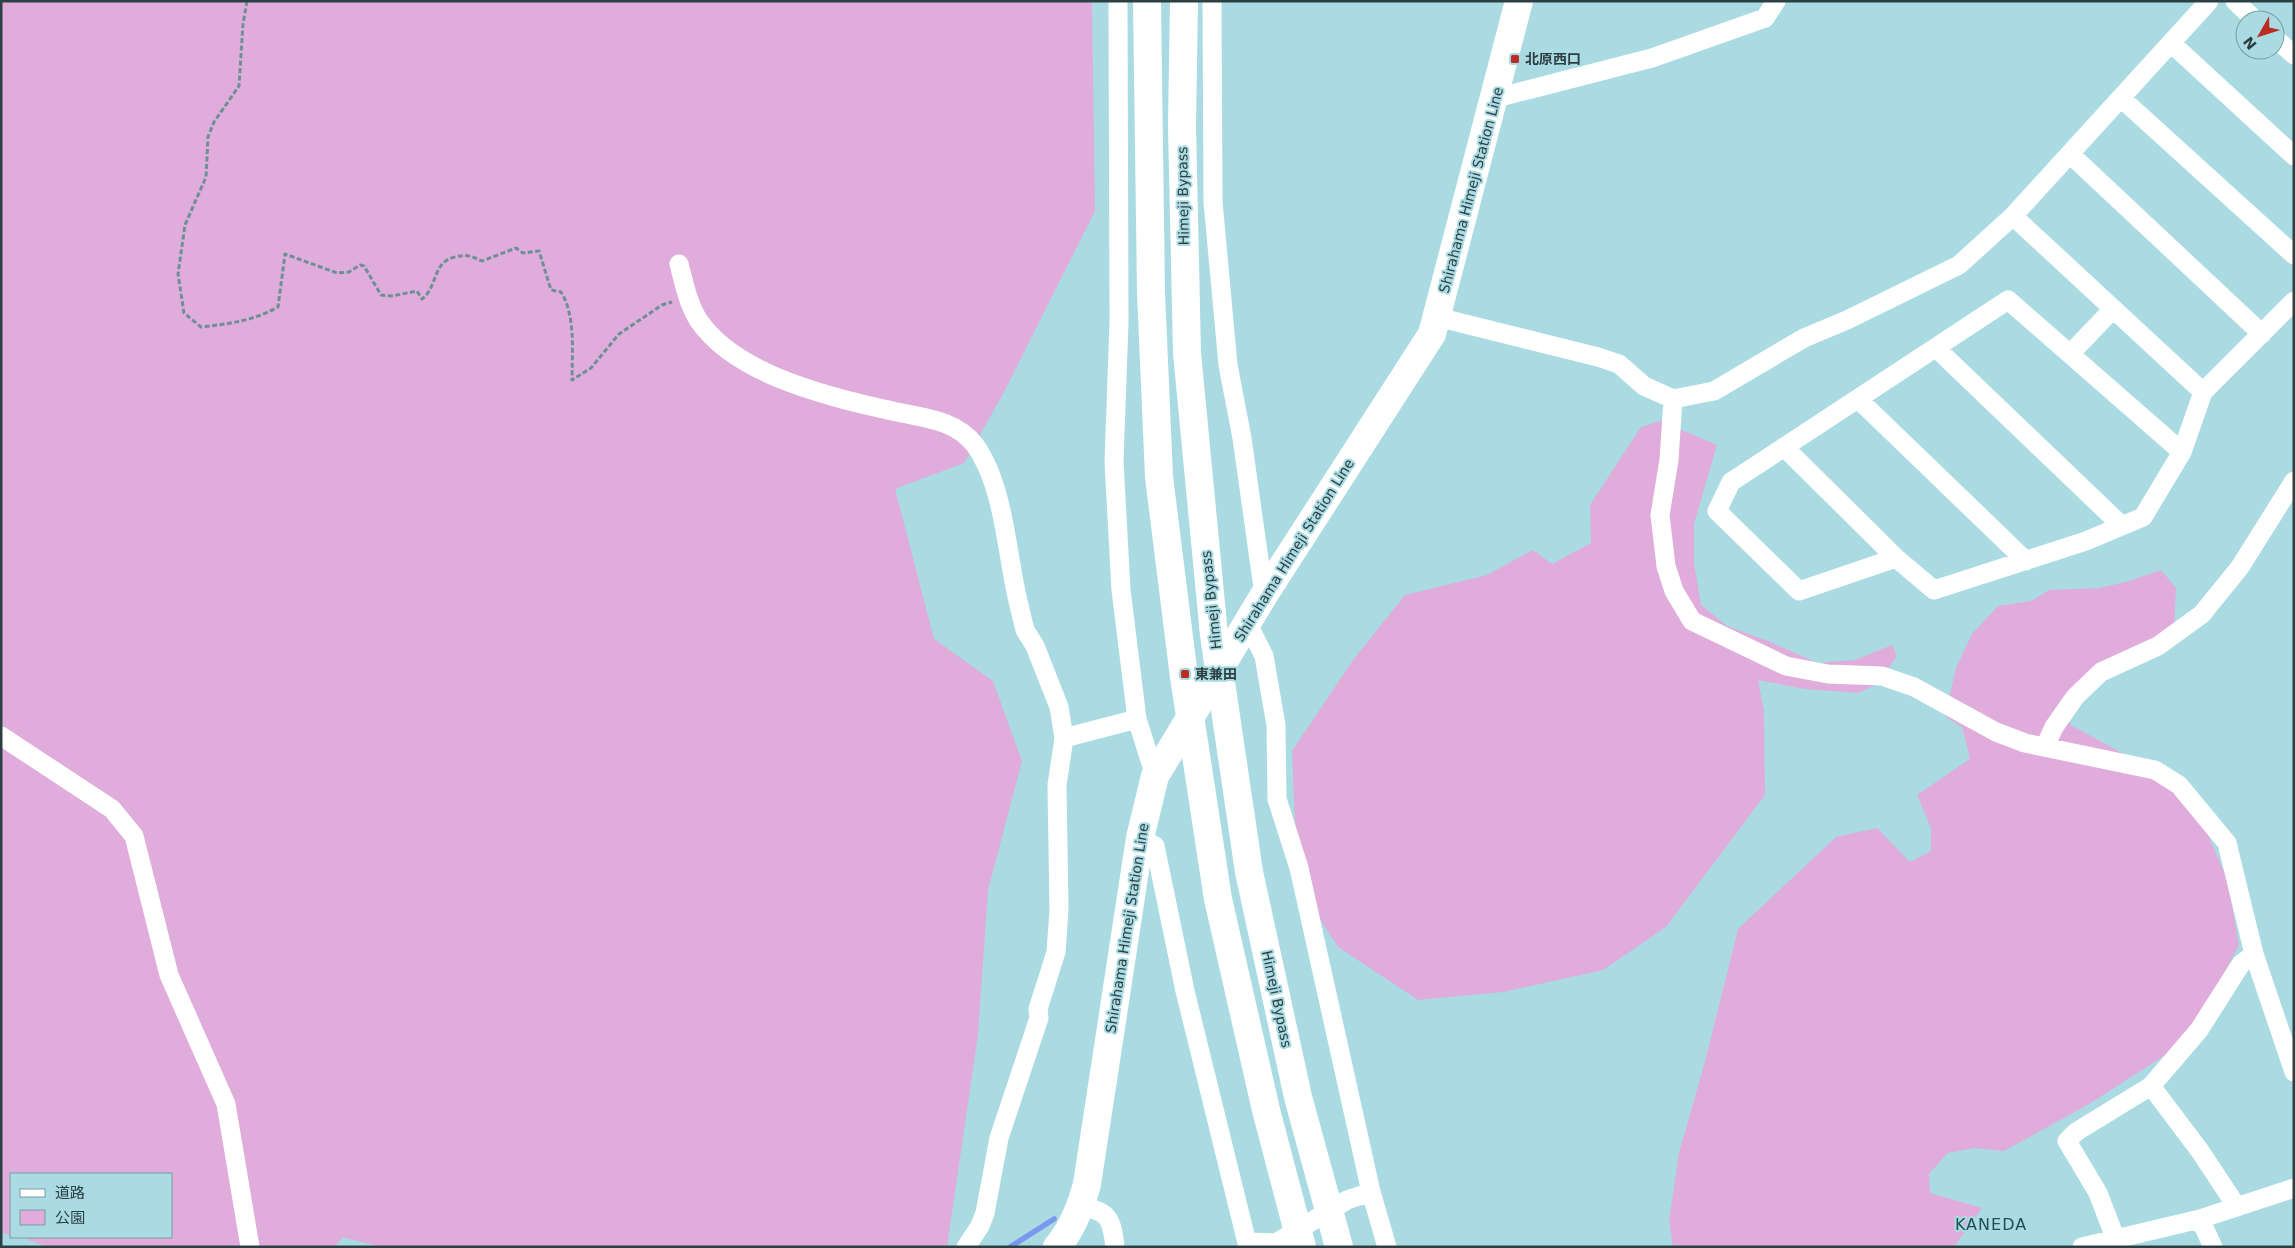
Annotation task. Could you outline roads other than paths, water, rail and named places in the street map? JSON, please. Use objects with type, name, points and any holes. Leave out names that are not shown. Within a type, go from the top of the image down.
[{"type":"main road","points":[[1146,1],[1151,292],[1160,477],[1184,677],[1218,899],[1266,1110],[1299,1234]]},
{"type":"main road","name":"Himeji Bypass","points":[[1184,1],[1182,126],[1187,353],[1214,635],[1250,872],[1298,1096],[1339,1247]]},
{"type":"main road","name":"Shirahama Himeji Station Line","points":[[1057,1247],[1066,1237],[1081,1207],[1087,1184],[1140,838],[1154,776],[1264,595],[1432,334],[1496,98],[1520,1]]},
{"type":"street","points":[[1118,1],[1119,322],[1114,462],[1120,590],[1137,719],[1154,776]]},
{"type":"street","points":[[1212,1],[1212,202],[1228,365],[1242,438],[1264,595]]},
{"type":"street","points":[[1496,98],[1652,58],[1765,18],[1776,1]]},
{"type":"street","points":[[1437,317],[1605,359],[1619,364],[1644,386],[1673,399],[1714,391],[1804,338],[1847,320],[1959,266],[2013,216],[2209,1]]},
{"type":"street","points":[[2235,1],[2244,10]]},
{"type":"street","points":[[2171,43],[2294,156]]},
{"type":"street","points":[[2121,98],[2294,255]]},
{"type":"street","points":[[2070,154],[2262,334]]},
{"type":"street","points":[[2013,216],[2203,392]]},
{"type":"street","points":[[679,264],[688,298],[698,319],[712,337],[736,356],[789,383],[831,396],[950,424],[974,445],[999,500],[1025,630],[1035,646],[1059,707],[1064,738],[1057,785],[1059,910],[1056,952],[1038,1009],[1039,1018],[999,1138],[985,1213],[980,1226],[966,1247]]},
{"type":"street","points":[[1896,558],[1799,591],[1718,511],[1732,482],[2008,300],[2182,452]]},
{"type":"street","points":[[1784,447],[1896,558],[1934,590],[2086,541],[2143,517],[2182,452],[2203,392],[2294,302]]},
{"type":"street","points":[[2070,354],[2113,309]]},
{"type":"street","points":[[1936,348],[2122,526]]},
{"type":"street","points":[[1673,399],[1669,460],[1660,515],[1666,566],[1674,591],[1692,621],[1786,666],[1828,674],[1882,676],[1914,687],[1996,732],[2045,747],[2155,770],[2179,785],[2228,843],[2254,954],[2294,1072]]},
{"type":"street","points":[[1858,399],[2026,561]]},
{"type":"street","points":[[2045,747],[2054,727],[2075,697],[2101,672],[2158,646],[2202,614],[2240,567],[2294,481]]},
{"type":"street","points":[[1248,622],[1264,656],[1276,725],[1278,799],[1299,868],[1371,1192],[1387,1247]]},
{"type":"street","points":[[1064,738],[1137,719]]},
{"type":"street","points":[[1,736],[112,809],[134,836],[169,975],[226,1104],[250,1247]]},
{"type":"street","points":[[1140,838],[1155,846],[1185,991],[1248,1244],[1276,1242],[1347,1200],[1371,1192]]},
{"type":"street","points":[[2116,1240],[2098,1193],[2067,1140],[2076,1132],[2151,1086],[2199,1030],[2241,964],[2254,954]]},
{"type":"street","points":[[2151,1086],[2200,1151],[2237,1207]]},
{"type":"street","points":[[2082,1247],[2200,1219],[2294,1188]]},
{"type":"street","points":[[1081,1207],[1098,1209],[1108,1219],[1115,1247]]},
{"type":"street","points":[[2200,1219],[2213,1247]]},
{"type":"waterway","points":[[1010,1247],[1054,1219]]},
{"type":"place","name":"北原西口","points":[[1515,59]]},
{"type":"place","name":"東兼田","points":[[1185,674]]},
{"type":"district","name":"KANEDA","points":[[1991,1224]]}]
